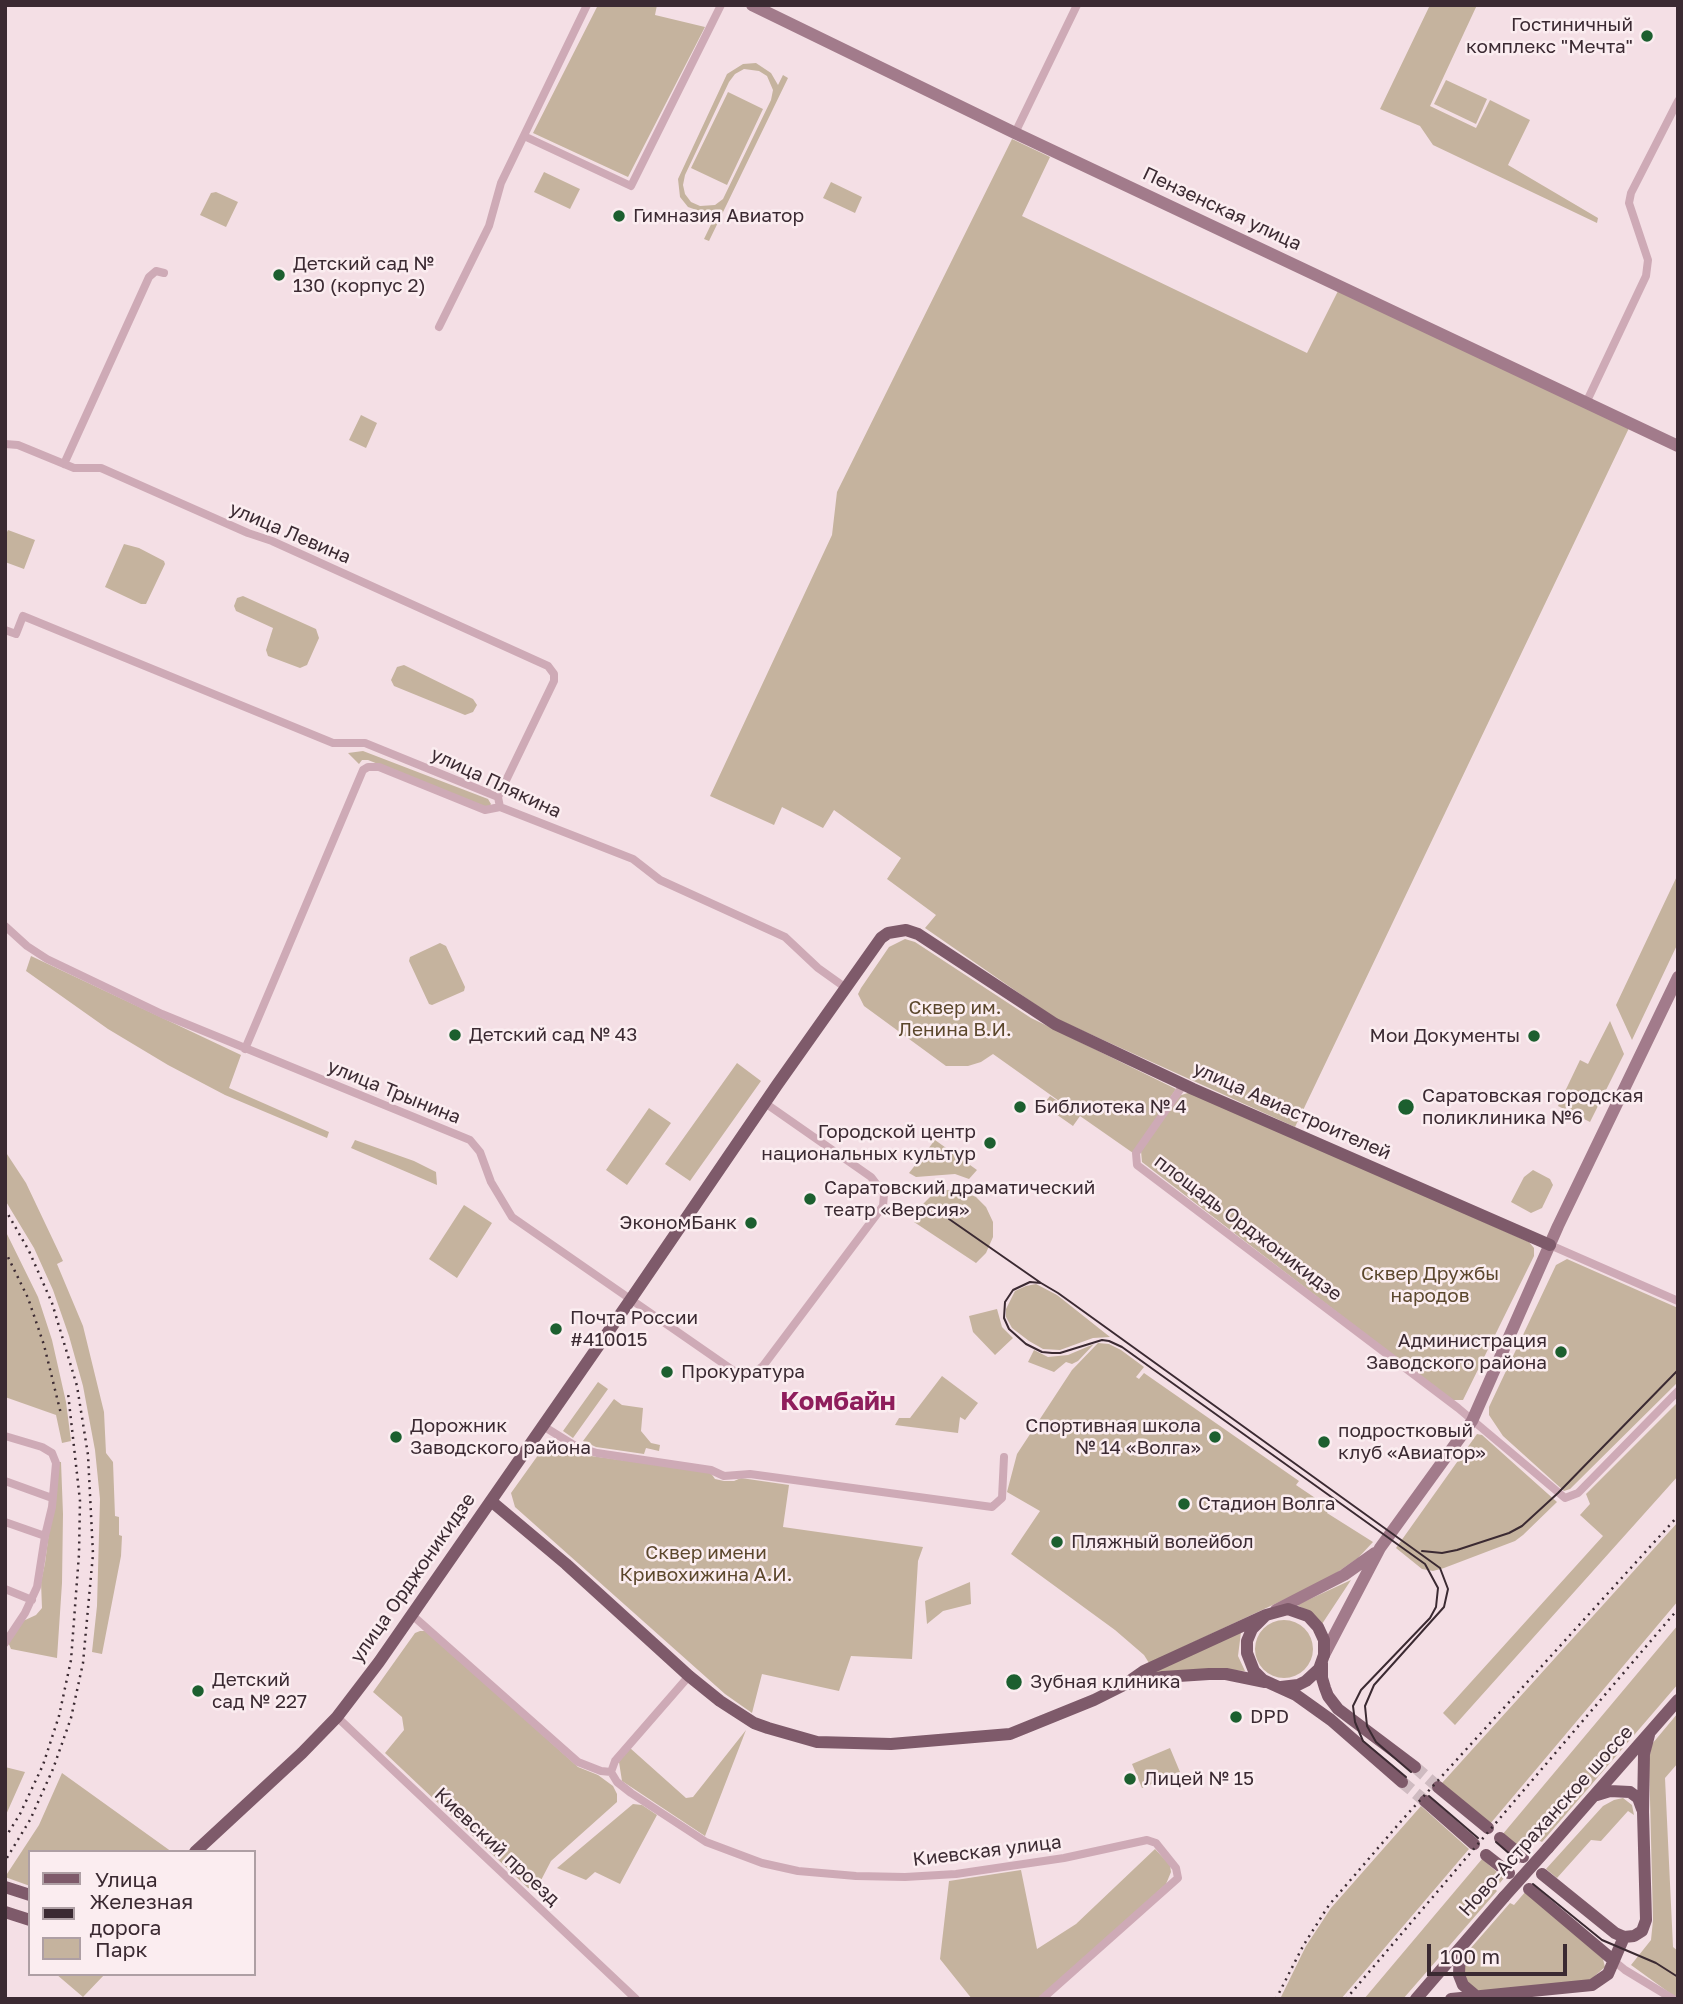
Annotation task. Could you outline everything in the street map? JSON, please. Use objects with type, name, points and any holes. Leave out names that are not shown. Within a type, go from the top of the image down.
[{"type":"main road","name":"улица Орджоникидзе","points":[[197,1850],[337,1717],[412,1615],[881,938],[888,933],[906,930]]},
{"type":"main road","name":"улица Авиастроителей","points":[[906,930],[929,940],[1055,1024],[1184,1084],[1550,1245]]},
{"type":"main road","points":[[491,1501],[566,1564],[689,1676],[738,1713],[768,1728],[817,1742],[854,1744],[971,1739],[1010,1734],[1060,1716],[1124,1685],[1144,1671],[1270,1613],[1295,1611],[1314,1621],[1324,1640],[1322,1678],[1328,1696],[1338,1709],[1415,1767]]},
{"type":"main road","points":[[1270,1613],[1252,1629],[1247,1647],[1251,1666],[1258,1676],[1331,1720],[1402,1782]]},
{"type":"main road","points":[[1124,1685],[1163,1677],[1226,1674],[1290,1687],[1313,1676],[1323,1658]]},
{"type":"main road","name":"Ново-Астраханское шоссе","points":[[1416,1999],[1678,1700]]},
{"type":"main road","points":[[1542,1874],[1615,1933],[1624,1937],[1634,1936],[1642,1931],[1646,1920],[1643,1812],[1644,1754],[1648,1735]]},
{"type":"main road","points":[[1438,1787],[1488,1828]]},
{"type":"main road","points":[[1595,1796],[1610,1791],[1630,1792],[1638,1798],[1643,1812]]},
{"type":"main road","points":[[1425,1801],[1474,1844]]},
{"type":"main road","points":[[1500,1838],[1523,1857]]},
{"type":"main road","points":[[1486,1854],[1509,1873]]},
{"type":"main road","points":[[5,1886],[28,1894]]},
{"type":"main road","points":[[1528,1889],[1613,1960]]},
{"type":"main road","points":[[5,1912],[28,1919]]},
{"type":"main road","points":[[1451,1999],[1592,1985],[1608,1974],[1624,1937]]},
{"type":"main road","points":[[1460,1948],[1459,1975],[1463,1984],[1476,1996]]},
{"type":"street","points":[[439,327],[489,226],[501,183],[587,5]]},
{"type":"street","points":[[524,136],[631,186],[721,5]]},
{"type":"street","name":"Пензенская улица","points":[[752,5],[1015,133],[1678,446]]},
{"type":"street","points":[[1015,133],[1077,5]]},
{"type":"street","points":[[1586,403],[1646,276],[1648,260],[1629,203],[1631,192],[1678,100]]},
{"type":"street","points":[[64,464],[149,277],[156,271],[164,273]]},
{"type":"street","name":"улица Левина","points":[[5,444],[18,446],[74,468],[101,468],[272,541],[548,666],[554,674],[554,681],[498,797]]},
{"type":"street","name":"улица Плякина","points":[[5,630],[16,634],[23,616],[333,743],[365,743],[498,797],[500,807],[633,859],[660,880],[763,925],[794,943],[818,968],[846,988]]},
{"type":"street","points":[[245,1049],[363,770],[379,767],[485,810],[500,807]]},
{"type":"street","name":"улица Трынина","points":[[5,926],[47,960],[162,1014],[470,1140],[480,1152],[491,1182],[512,1217],[631,1300]]},
{"type":"street","points":[[1323,1658],[1380,1548],[1472,1421],[1550,1245],[1678,977]]},
{"type":"street","name":"площадь Орджоникидзе","points":[[1184,1084],[1136,1153],[1137,1165],[1458,1408],[1564,1498],[1578,1493],[1678,1391]]},
{"type":"street","points":[[631,1300],[734,1370],[752,1374],[763,1366],[883,1206],[884,1194],[871,1177],[765,1103]]},
{"type":"street","name":"улица Авиастроителей","points":[[1550,1245],[1678,1301]]},
{"type":"street","points":[[543,1426],[577,1447],[597,1453],[711,1469],[724,1476],[750,1474],[992,1507],[1002,1498],[1004,1457]]},
{"type":"street","points":[[5,1436],[42,1447],[55,1457],[52,1507],[37,1587],[32,1600],[5,1643]]},
{"type":"street","points":[[5,1481],[52,1499]]},
{"type":"street","points":[[5,1522],[45,1536]]},
{"type":"street","points":[[1270,1613],[1344,1576],[1380,1548]]},
{"type":"street","points":[[5,1589],[32,1600]]},
{"type":"street","name":"Киевская улица","points":[[412,1615],[578,1762],[611,1772],[617,1782],[631,1793],[706,1842],[762,1863],[799,1871],[856,1876],[956,1874],[1064,1858],[1147,1840],[1156,1843],[1176,1868],[1178,1878],[1042,1999]]},
{"type":"street","points":[[611,1772],[615,1760],[689,1676]]},
{"type":"street","name":"Киевский проезд","points":[[337,1717],[636,1999]]},
{"type":"street","points":[[1613,1960],[1673,1999]]},
{"type":"green space","points":[[598,5],[657,5],[655,15],[705,27],[628,177],[533,133]]},
{"type":"green space","points":[[1430,5],[1477,5],[1430,106],[1476,128],[1490,100],[1530,120],[1508,165],[1598,218],[1597,223],[1433,145],[1420,126],[1380,109]]},
{"type":"green space","points":[[756,63],[771,73],[778,85],[783,75],[788,78],[709,241],[704,239],[718,210],[705,213],[688,207],[680,197],[678,179],[727,74],[743,64]],"holes":[[[744,69],[759,71],[767,76],[773,90],[771,100],[723,199],[715,205],[700,206],[691,202],[685,194],[685,175],[729,82],[735,74]]]},
{"type":"green space","points":[[1446,80],[1487,99],[1476,124],[1434,104]]},
{"type":"green space","points":[[728,92],[763,109],[727,185],[691,168]]},
{"type":"green space","points":[[1012,139],[1050,157],[1022,216],[1307,353],[1338,291],[1629,428],[1295,1127],[1057,1019],[1039,1007],[925,928],[936,915],[887,879],[901,858],[834,810],[823,828],[782,807],[774,825],[710,796],[832,535],[837,492]]},
{"type":"green space","points":[[544,172],[580,189],[570,209],[534,192]]},
{"type":"green space","points":[[831,182],[862,197],[855,213],[823,198]]},
{"type":"green space","points":[[216,192],[238,202],[226,227],[200,215],[211,193]]},
{"type":"green space","points":[[361,415],[377,423],[366,448],[349,440]]},
{"type":"green space","points":[[8,530],[35,540],[24,569],[5,562],[5,536]]},
{"type":"green space","points":[[124,544],[139,548],[164,561],[146,604],[105,587]]},
{"type":"green space","points":[[243,596],[316,629],[319,638],[307,665],[300,668],[268,656],[266,650],[273,628],[236,611],[234,606],[237,598]]},
{"type":"green space","points":[[404,665],[473,699],[477,705],[473,712],[465,715],[394,686],[391,680],[397,667]]},
{"type":"green space","points":[[363,751],[488,799],[491,804],[489,807],[484,806],[368,760],[362,760],[359,764],[348,753]]},
{"type":"green space","points":[[1678,874],[1678,943],[1632,1040],[1616,1005]]},
{"type":"green space","name":"Сквер им. Ленина В.И.","points":[[905,939],[915,942],[1031,1018],[1176,1089],[1133,1153],[1080,1116],[1073,1126],[1043,1105],[1050,1096],[1076,1113],[993,1054],[968,1066],[946,1066],[864,1006],[858,994],[861,988],[889,947]]},
{"type":"green space","points":[[440,943],[446,946],[465,987],[464,991],[432,1005],[429,1004],[409,961],[410,957]]},
{"type":"green space","points":[[31,956],[241,1055],[229,1088],[329,1132],[327,1138],[225,1095],[108,1029],[26,971]]},
{"type":"green space","points":[[1610,1021],[1624,1054],[1590,1122],[1558,1106],[1580,1060],[1588,1064]]},
{"type":"green space","points":[[737,1063],[761,1081],[690,1181],[665,1164]]},
{"type":"green space","name":"Сквер Дружбы народов","points":[[1191,1092],[1529,1242],[1534,1248],[1534,1256],[1463,1400],[1451,1400],[1142,1162],[1141,1151],[1178,1096]]},
{"type":"green space","points":[[649,1108],[671,1123],[627,1185],[606,1170]]},
{"type":"green space","points":[[355,1140],[414,1161],[436,1172],[437,1185],[351,1148]]},
{"type":"green space","points":[[935,1140],[977,1170],[969,1179],[955,1174],[916,1177],[909,1173]]},
{"type":"green space","points":[[5,1151],[26,1183],[63,1261],[57,1264],[83,1326],[104,1412],[106,1453],[113,1462],[115,1516],[119,1517],[119,1535],[122,1536],[121,1556],[102,1654],[92,1652],[97,1606],[100,1499],[95,1450],[83,1386],[53,1290],[34,1248],[5,1200]]},
{"type":"green space","points":[[1533,1170],[1550,1179],[1553,1185],[1542,1208],[1531,1213],[1511,1202],[1524,1177]]},
{"type":"green space","points":[[946,1190],[962,1191],[976,1197],[986,1207],[993,1222],[993,1237],[986,1253],[976,1263],[914,1222],[920,1207],[931,1196]]},
{"type":"green space","points":[[464,1205],[492,1223],[457,1278],[429,1259]]},
{"type":"green space","points":[[5,1230],[38,1297],[52,1340],[66,1402],[71,1441],[62,1443],[56,1415],[5,1397]]},
{"type":"green space","points":[[1567,1259],[1678,1308],[1678,1382],[1570,1489],[1564,1491],[1503,1436],[1489,1415],[1489,1407],[1556,1265]]},
{"type":"green space","points":[[1036,1284],[1057,1295],[1110,1337],[1093,1338],[1060,1350],[1043,1349],[1029,1341],[1012,1328],[1006,1317],[1006,1309],[1015,1291]]},
{"type":"green space","points":[[997,1309],[1002,1327],[1013,1338],[995,1355],[973,1332],[969,1316]]},
{"type":"green space","name":"Стадион Волга","points":[[1098,1343],[1109,1344],[1121,1350],[1144,1367],[1136,1377],[1139,1379],[1144,1373],[1299,1481],[1296,1485],[1330,1508],[1327,1513],[1373,1542],[1358,1558],[1326,1580],[1149,1663],[1144,1655],[1115,1630],[1011,1554],[1040,1511],[1007,1492],[1017,1454],[1072,1370]]},
{"type":"green space","points":[[1094,1344],[1078,1361],[1072,1364],[1066,1362],[1054,1372],[1028,1362],[1034,1350],[1048,1357],[1068,1355]]},
{"type":"green space","points":[[942,1376],[978,1403],[965,1420],[960,1417],[958,1433],[895,1425],[899,1418],[910,1418]]},
{"type":"green space","points":[[598,1382],[608,1389],[573,1438],[563,1431]]},
{"type":"green space","points":[[614,1399],[622,1405],[643,1408],[641,1431],[651,1443],[660,1445],[659,1451],[646,1448],[644,1454],[596,1447],[583,1441]]},
{"type":"green space","points":[[1678,1402],[1678,1476],[1455,1725],[1443,1713],[1603,1536],[1580,1515],[1590,1504],[1586,1494]]},
{"type":"green space","points":[[1477,1434],[1482,1435],[1557,1502],[1515,1541],[1444,1568],[1433,1571],[1422,1569],[1396,1548]]},
{"type":"green space","name":"Сквер имени Кривохижина А.И.","points":[[555,1441],[591,1456],[710,1472],[715,1479],[724,1481],[741,1478],[789,1485],[783,1527],[923,1547],[918,1561],[912,1659],[851,1656],[839,1691],[762,1674],[752,1713],[725,1694],[515,1507],[511,1493],[546,1444]]},
{"type":"green space","points":[[58,1462],[61,1462],[63,1514],[57,1658],[11,1649],[8,1642],[23,1621],[36,1615],[42,1608],[41,1582]]},
{"type":"green space","points":[[1678,1522],[1678,1601],[1490,1824],[1442,1783]]},
{"type":"green space","points":[[1351,1580],[1322,1624],[1312,1613],[1297,1605]]},
{"type":"green space","points":[[970,1582],[971,1604],[943,1611],[927,1624],[925,1601]]},
{"type":"green space","points":[[1284,1620],[1300,1625],[1308,1633],[1313,1649],[1308,1665],[1300,1673],[1284,1678],[1268,1673],[1260,1665],[1255,1649],[1260,1633],[1268,1625]]},
{"type":"green space","points":[[1678,1625],[1678,1684],[1542,1842],[1538,1840],[1526,1854],[1502,1835]]},
{"type":"green space","points":[[427,1631],[578,1767],[598,1775],[613,1786],[617,1794],[617,1802],[551,1861],[538,1886],[533,1889],[528,1888],[385,1753],[404,1730],[402,1717],[373,1692],[415,1633]]},
{"type":"green space","points":[[1241,1632],[1238,1656],[1245,1671],[1147,1675]]},
{"type":"green space","points":[[1678,1713],[1678,1763],[1665,1778],[1673,1947],[1678,1951],[1678,1999],[1631,1965],[1651,1940],[1653,1920],[1649,1759],[1652,1744]]},
{"type":"green space","points":[[746,1730],[705,1836],[622,1781],[619,1762],[630,1748],[686,1798],[693,1797]]},
{"type":"green space","points":[[1170,1748],[1180,1772],[1142,1788],[1132,1764]]},
{"type":"green space","points":[[5,1767],[25,1772],[5,1817]]},
{"type":"green space","points":[[62,1773],[169,1850],[28,1850],[28,1885],[5,1877],[39,1825]]},
{"type":"green space","points":[[1623,1798],[1632,1805],[1634,1815],[1628,1811],[1601,1841],[1591,1840],[1557,1878],[1546,1869],[1603,1806]]},
{"type":"green space","points":[[633,1804],[642,1805],[657,1815],[620,1884],[595,1872],[586,1880],[557,1868]]},
{"type":"green space","points":[[1421,1806],[1469,1849],[1341,1999],[1280,1999],[1306,1946],[1331,1908]]},
{"type":"green space","points":[[1155,1849],[1170,1865],[1171,1872],[1166,1884],[1037,1999],[972,1999],[940,1959],[949,1881],[1021,1870],[1037,1949],[1076,1924]]},
{"type":"green space","points":[[1482,1859],[1504,1878],[1495,1889],[1497,1891],[1403,1999],[1364,1999]]},
{"type":"green space","points":[[1526,1891],[1603,1959],[1605,1967],[1589,1981],[1477,1991],[1470,1987],[1465,1976],[1463,1957],[1510,1903],[1514,1905]]},
{"type":"green space","points":[[58,1976],[103,1976],[83,1997]]},
{"type":"tunnel","points":[[1415,1767],[1438,1787]]},
{"type":"tunnel","points":[[1402,1782],[1425,1801]]},
{"type":"tram line","points":[[949,1219],[1041,1283]]},
{"type":"tram line","points":[[1406,1777],[1363,1741],[1355,1722],[1353,1706],[1361,1690],[1430,1618],[1436,1607],[1438,1588],[1425,1564],[1122,1347],[1102,1340],[1052,1353],[1042,1352],[1026,1344],[1009,1329],[1004,1318],[1005,1302],[1013,1290],[1030,1282],[1041,1283],[1058,1293],[1440,1568],[1448,1589],[1444,1607],[1374,1685],[1365,1706],[1367,1726],[1376,1742],[1411,1772]]},
{"type":"tram line","points":[[1422,1551],[1442,1553],[1457,1550],[1522,1526],[1558,1493],[1678,1370]]},
{"type":"tram line","points":[[1429,1796],[1478,1838]]},
{"type":"tram line","points":[[1496,1842],[1519,1862]]},
{"type":"tram line","points":[[1533,1884],[1602,1940],[1656,1963],[1678,1977]]},
{"type":"railway","points":[[5,1209],[29,1251],[52,1303],[77,1386],[88,1455],[93,1554],[83,1663],[71,1718],[53,1769],[30,1820],[5,1861]]},
{"type":"railway","points":[[5,1251],[28,1298],[44,1345],[61,1414]]},
{"type":"railway","points":[[5,1838],[20,1814],[43,1765],[59,1716],[71,1660],[80,1501],[68,1393]]},
{"type":"railway","points":[[1276,1999],[1303,1946],[1329,1905],[1403,1819],[1678,1516]]},
{"type":"railway","points":[[1346,1999],[1678,1609]]},
{"type":"place","name":"Гостиничный комплекс \"Мечта\"","points":[[1647,36]]},
{"type":"place","name":"Гимназия Авиатор","points":[[619,216]]},
{"type":"place","name":"Детский сад № 130 (корпус 2)","points":[[279,275]]},
{"type":"place","name":"Детский сад № 43","points":[[455,1035]]},
{"type":"place","name":"Мои Документы","points":[[1534,1036]]},
{"type":"place","name":"Библиотека № 4","points":[[1020,1107]]},
{"type":"place","name":"Саратовская городская поликлиника №6","points":[[1406,1107]]},
{"type":"place","name":"Городской центр национальных культур","points":[[990,1143]]},
{"type":"place","name":"Саратовский драматический театр «Версия»","points":[[810,1199]]},
{"type":"place","name":"ЭкономБанк","points":[[751,1223]]},
{"type":"place","name":"Почта России #410015","points":[[556,1329]]},
{"type":"place","name":"Администрация Заводского района","points":[[1561,1352]]},
{"type":"place","name":"Прокуратура","points":[[667,1372]]},
{"type":"place","name":"Дорожник Заводского района","points":[[396,1437]]},
{"type":"place","name":"Спортивная школа № 14 «Волга»","points":[[1215,1437]]},
{"type":"place","name":"подростковый клуб «Авиатор»","points":[[1324,1442]]},
{"type":"place","name":"Стадион Волга","points":[[1184,1504]]},
{"type":"place","name":"Пляжный волейбол","points":[[1057,1542]]},
{"type":"place","name":"Зубная клиника","points":[[1014,1682]]},
{"type":"place","name":"Детский сад № 227","points":[[198,1691]]},
{"type":"place","name":"DPD","points":[[1236,1717]]},
{"type":"place","name":"Лицей № 15","points":[[1130,1779]]},
{"type":"district","name":"Комбайн","points":[[838,1402]]}]
